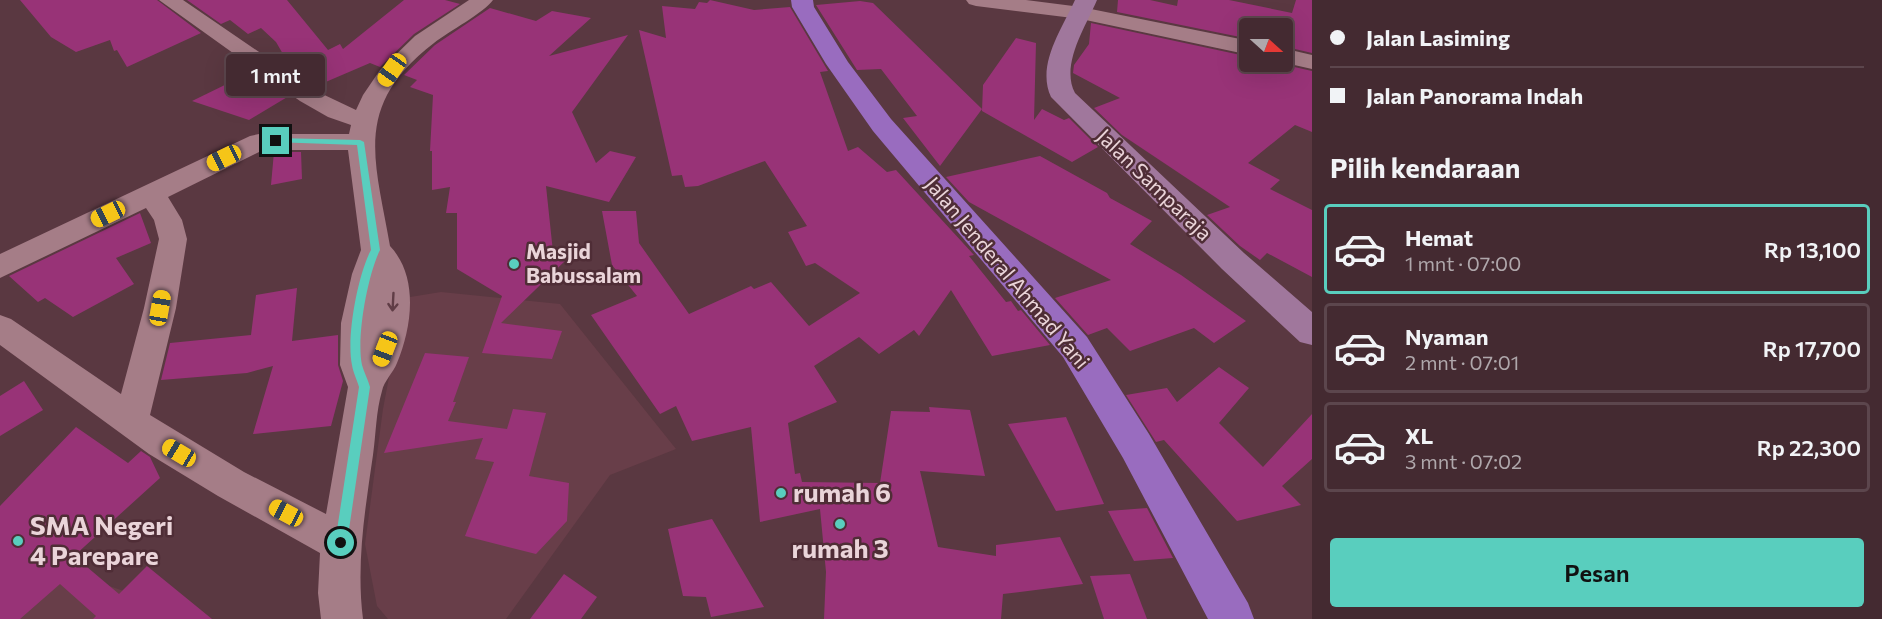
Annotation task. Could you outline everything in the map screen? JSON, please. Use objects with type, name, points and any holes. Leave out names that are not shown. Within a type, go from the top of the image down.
[{"type":"highway","name":"Jalan Jenderal Ahmad Yani","points":[[802,0],[803,7],[838,64],[882,124],[1074,347],[1137,446],[1232,619]]},
{"type":"main road","name":"Jalan Samparaja","points":[[1083,7],[1059,63],[1058,85],[1064,97],[1233,261],[1312,332]]},
{"type":"street","points":[[169,0],[308,96],[337,112],[362,132]]},
{"type":"street","points":[[342,619],[339,593],[341,543],[365,387],[380,363],[390,336],[394,300],[390,269],[387,262],[375,250],[362,132],[376,93],[404,58],[434,33],[483,0]]},
{"type":"street","points":[[976,0],[1083,7],[1239,45]]},
{"type":"street","points":[[1293,58],[1312,62]]},
{"type":"street","points":[[0,267],[259,142],[362,132]]},
{"type":"street","points":[[131,422],[160,308],[173,239],[172,228],[167,216],[151,194]]},
{"type":"street","points":[[0,328],[162,443],[231,484],[341,543]]},
{"type":"shaded area","points":[[441,292],[560,304],[676,449],[610,475],[506,619],[388,619],[377,606],[365,544],[383,409],[404,298]]},
{"type":"shaded area","name":"SMA Negeri 4 Parepare","points":[[0,509],[72,573],[204,619],[0,619]]},
{"type":"building","points":[[20,0],[157,0],[201,33],[127,67],[117,50],[114,51],[110,40],[76,52],[51,37]]},
{"type":"building","points":[[187,0],[287,0],[328,50],[340,44],[343,49],[404,0],[445,0],[460,4],[414,34],[380,67],[370,63],[314,87],[289,70],[291,68],[276,42],[261,28],[248,34],[230,20],[221,24]]},
{"type":"building","points":[[710,0],[754,10],[790,7],[828,71],[820,72],[848,151],[858,147],[887,172],[896,170],[974,255],[969,256],[1006,302],[1011,301],[1018,311],[1021,310],[1050,345],[992,356],[951,290],[919,336],[914,330],[879,354],[859,337],[814,366],[837,402],[788,423],[795,474],[800,473],[802,482],[880,483],[891,411],[930,412],[929,407],[970,410],[985,476],[920,471],[938,547],[996,556],[996,545],[1060,537],[1083,584],[1003,594],[1001,619],[824,619],[826,572],[820,509],[760,522],[751,427],[692,441],[676,406],[660,414],[591,315],[637,296],[612,265],[602,211],[636,211],[639,243],[689,314],[751,286],[754,289],[771,282],[809,326],[860,293],[815,263],[806,266],[788,232],[807,226],[765,161],[698,186],[685,187],[682,175],[672,176],[639,30],[666,38],[662,6],[695,9],[699,2],[707,3]]},
{"type":"building","points":[[1118,0],[1150,0],[1177,6],[1178,0],[1229,0],[1292,13],[1296,0],[1312,0],[1312,53],[1293,49],[1293,18],[1239,18],[1239,37],[1117,12]]},
{"type":"building","points":[[860,1],[873,3],[982,109],[940,166],[903,118],[917,116],[881,69],[857,70],[816,5]]},
{"type":"building","points":[[490,8],[536,21],[552,11],[591,18],[549,56],[628,35],[572,112],[596,163],[610,151],[636,157],[609,202],[546,186],[553,252],[568,258],[501,323],[562,331],[552,359],[482,353],[502,296],[457,269],[457,213],[446,213],[450,187],[432,190],[432,151],[430,151],[433,95],[410,87],[417,80],[404,75],[435,45]]},
{"type":"building","points":[[1091,23],[1239,55],[1239,72],[1293,72],[1293,67],[1312,71],[1312,132],[1295,125],[1248,163],[1280,180],[1270,189],[1312,210],[1312,277],[1267,253],[1260,260],[1240,246],[1207,215],[1230,207],[1122,135],[1094,108],[1120,98],[1073,73],[1074,65],[1089,44]]},
{"type":"building","points":[[1016,38],[1036,43],[1034,120],[1042,109],[1064,120],[1069,118],[1098,147],[1072,162],[982,111],[983,85]]},
{"type":"building","points":[[267,80],[289,96],[249,120],[192,101],[233,81],[253,87]]},
{"type":"building","points":[[274,152],[301,152],[302,179],[271,185]]},
{"type":"building","points":[[1040,156],[1152,221],[1130,244],[1181,275],[1246,321],[1214,343],[1194,328],[1130,351],[1107,328],[1088,335],[1055,298],[1111,280],[969,202],[946,177]]},
{"type":"building","points":[[140,213],[151,243],[116,258],[134,284],[73,317],[45,298],[38,302],[9,276]]},
{"type":"building","points":[[297,288],[292,341],[338,335],[338,365],[343,381],[331,426],[253,434],[273,366],[247,373],[161,380],[170,343],[251,335],[256,295]]},
{"type":"building","points":[[425,353],[469,357],[448,421],[507,429],[513,409],[546,413],[529,476],[569,483],[567,521],[536,554],[465,536],[494,462],[475,459],[483,438],[384,453]]},
{"type":"building","points":[[1219,367],[1249,388],[1219,423],[1263,467],[1312,414],[1312,459],[1282,486],[1301,505],[1237,521],[1164,440],[1156,442],[1126,395],[1167,388],[1177,402]]},
{"type":"building","points":[[24,381],[43,410],[0,436],[0,396]]},
{"type":"building","points":[[1066,417],[1104,504],[1056,511],[1008,424]]},
{"type":"building","points":[[76,427],[128,463],[141,451],[150,457],[160,478],[74,556],[119,594],[147,566],[212,619],[93,619],[96,616],[60,584],[20,619],[0,619],[0,506]]},
{"type":"building","points":[[1147,508],[1173,558],[1134,561],[1108,511]]},
{"type":"building","points":[[712,519],[764,607],[711,617],[706,597],[683,596],[668,529]]},
{"type":"building","points":[[564,574],[597,597],[581,619],[530,619]]},
{"type":"building","points":[[1130,574],[1147,619],[1104,619],[1090,576]]},
{"type":"place","name":"Masjid Babussalam","points":[[514,264]]},
{"type":"place","name":"rumah 6","points":[[781,493]]},
{"type":"place","name":"rumah 3","points":[[840,524]]},
{"type":"place","name":"SMA Negeri 4 Parepare","points":[[18,541]]},
{"type":"route","points":[[276,141],[360,142],[375,250],[369,263],[363,288],[357,335],[357,364],[365,387],[341,543]]}]
